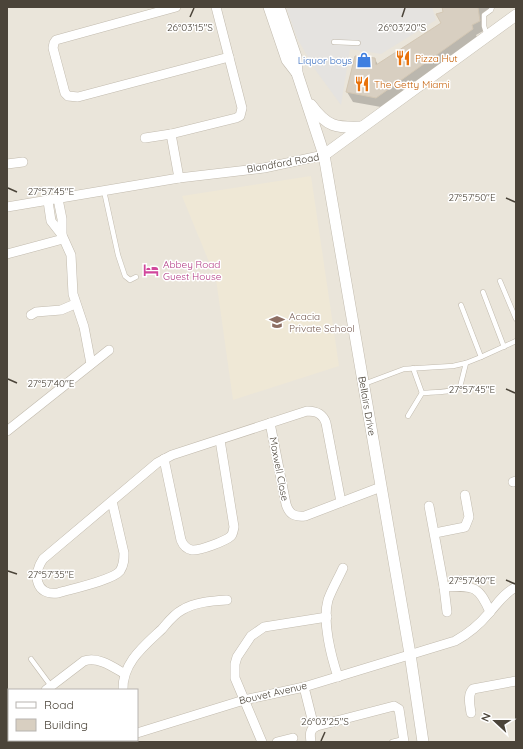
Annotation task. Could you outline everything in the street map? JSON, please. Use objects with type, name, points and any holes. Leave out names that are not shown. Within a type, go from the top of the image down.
[{"type":"street","points":[[176,7],[56,40],[53,48],[65,93],[68,96],[78,97],[229,57]]},
{"type":"street","points":[[145,138],[171,134],[240,116],[242,108],[216,7]]},
{"type":"street","name":"Bellairs Drive","points":[[269,7],[288,60],[297,73]]},
{"type":"street","name":"Bellairs Drive","points":[[279,7],[296,58],[297,73],[324,155],[410,654],[423,742]]},
{"type":"street","name":"Blandford Road","points":[[7,207],[179,178],[264,168],[324,155],[516,15]]},
{"type":"street","points":[[304,96],[319,116],[330,124],[344,128],[362,127]]},
{"type":"street","points":[[171,134],[179,178]]},
{"type":"street","points":[[7,164],[23,162]]},
{"type":"street","points":[[58,199],[62,220],[63,237]]},
{"type":"street","points":[[48,201],[51,221],[63,237],[70,250],[73,294],[75,304],[84,327],[91,364]]},
{"type":"street","points":[[7,254],[63,237]]},
{"type":"street","points":[[31,315],[36,312],[61,310],[75,304]]},
{"type":"street","points":[[7,431],[109,350]]},
{"type":"street","points":[[112,501],[124,553],[124,560],[120,571],[111,577],[58,593],[51,594],[42,589],[37,579],[38,566],[43,559],[149,469],[164,459],[307,411],[314,411],[324,418],[341,502]]},
{"type":"street","name":"Maxwell Close","points":[[270,423],[286,504],[290,513],[305,516],[381,488]]},
{"type":"street","points":[[164,459],[181,540],[184,545],[192,550],[225,541],[230,537],[234,527],[220,440]]},
{"type":"street","points":[[435,533],[462,528],[465,526],[468,517],[465,495]]},
{"type":"street","points":[[429,506],[435,533],[447,612]]},
{"type":"street","points":[[338,677],[331,653],[327,617],[328,600],[343,568]]},
{"type":"street","points":[[444,587],[464,586],[477,590],[482,595],[490,612]]},
{"type":"street","name":"Bouvet Avenue","points":[[138,734],[244,700],[338,677],[455,641],[476,626],[490,612],[501,597],[516,587]]},
{"type":"street","points":[[123,689],[125,674],[141,648],[179,611],[201,603],[228,600]]},
{"type":"street","points":[[262,742],[235,678],[235,664],[241,650],[257,630],[271,625],[327,617]]},
{"type":"street","points":[[49,688],[84,660],[90,659],[100,661],[125,674]]},
{"type":"street","points":[[471,713],[469,697],[473,689],[516,681]]},
{"type":"street","points":[[304,686],[314,727]]},
{"type":"street","points":[[312,742],[310,733],[314,727],[394,706],[399,709],[404,740]]},
{"type":"street","points":[[277,742],[293,738]]},
{"type":"lane","points":[[487,36],[484,26],[484,15],[491,10],[492,7]]},
{"type":"lane","points":[[334,42],[358,43]]},
{"type":"lane","points":[[104,191],[118,255],[125,276],[130,280],[136,277]]},
{"type":"lane","points":[[500,281],[516,319]]},
{"type":"lane","points":[[483,292],[504,347]]},
{"type":"lane","points":[[461,305],[481,357]]},
{"type":"lane","points":[[363,385],[404,369],[453,366],[466,363],[516,341]]},
{"type":"lane","points":[[422,393],[454,390],[460,387],[466,363]]},
{"type":"lane","points":[[413,368],[422,393]]},
{"type":"lane","points":[[408,416],[422,393]]},
{"type":"lane","points":[[31,659],[49,688]]},
{"type":"lane","points":[[392,742],[404,740]]},
{"type":"shaded area","points":[[7,7],[516,7],[516,742],[7,742]]},
{"type":"shaded area","points":[[286,7],[432,7],[436,20],[381,54],[350,49],[341,105],[314,68],[297,38]]},
{"type":"shaded area","name":"Acacia Private School","points":[[311,176],[339,366],[233,400],[216,279],[182,196]]},
{"type":"building","points":[[442,7],[478,7],[480,21],[472,25],[473,29],[376,98],[346,92],[355,56],[375,58],[376,65],[441,23],[436,14],[443,12]]},
{"type":"place","name":"Pizza Hut","points":[[403,58]]},
{"type":"place","name":"Liquor boys","points":[[364,60]]},
{"type":"place","name":"The Getty Miami","points":[[362,84]]},
{"type":"place","name":"Abbey Road Guest House","points":[[151,270]]},
{"type":"place","name":"Acacia Private School","points":[[277,322]]}]
